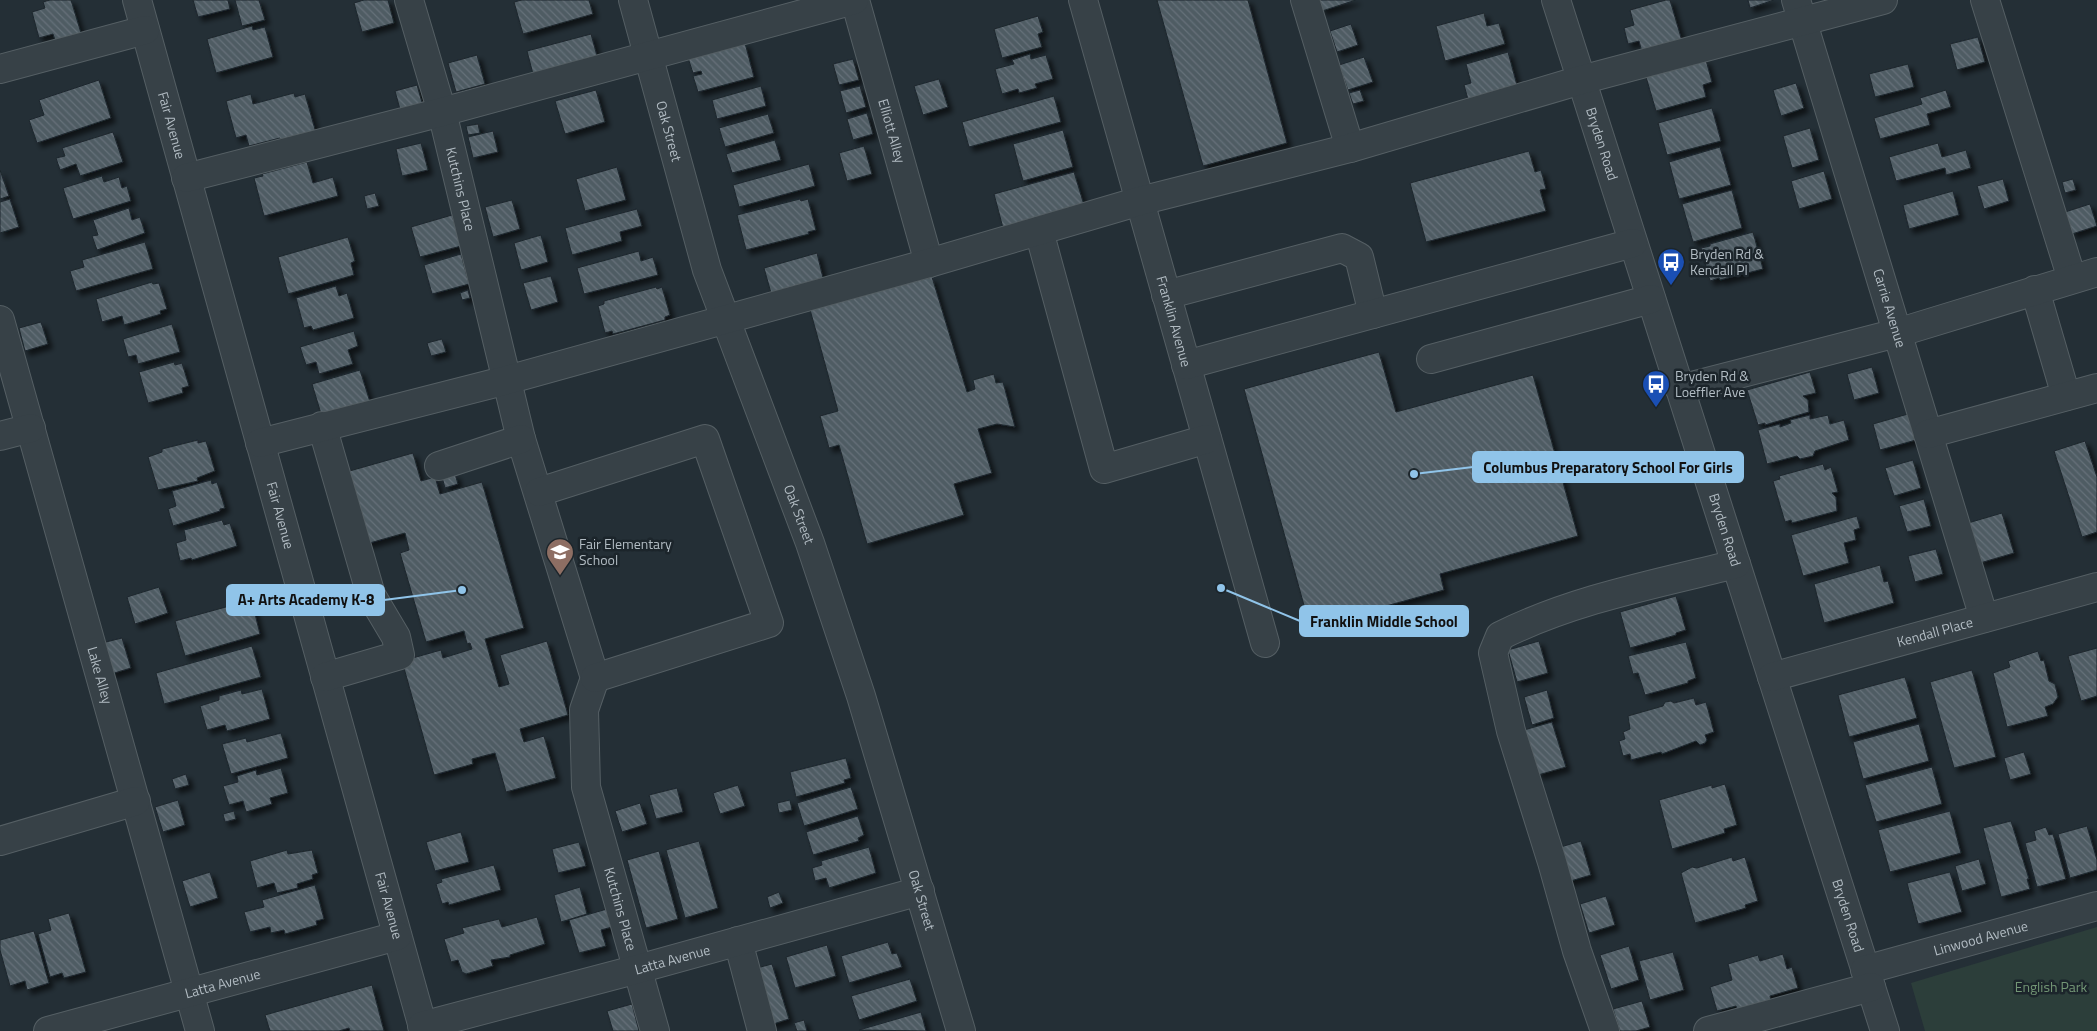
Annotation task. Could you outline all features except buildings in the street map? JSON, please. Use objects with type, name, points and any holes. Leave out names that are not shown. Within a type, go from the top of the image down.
[{"type":"street","name":"Fair Avenue","points":[[137,0],[423,1028]]},
{"type":"street","name":"Kutchins Place","points":[[409,0],[442,112],[521,439],[539,492],[595,678],[584,710],[586,787],[655,1031]]},
{"type":"street","name":"Oak Street","points":[[633,0],[707,270],[724,320],[810,544],[861,696],[962,1031]]},
{"type":"street","points":[[186,178],[442,112],[854,0]]},
{"type":"street","name":"Elliott Alley","points":[[854,0],[930,263]]},
{"type":"street","name":"Franklin Avenue","points":[[1083,0],[1264,644]]},
{"type":"street","points":[[1305,0],[1350,148]]},
{"type":"street","name":"Bryden Road","points":[[1556,0],[1885,1031]]},
{"type":"street","points":[[260,443],[507,380],[930,263],[1140,201],[1350,148],[1582,80],[1799,11],[1883,0]]},
{"type":"street","points":[[1680,389],[1897,332],[2084,276],[1985,0]]},
{"type":"street","name":"Carrie Avenue","points":[[1799,11],[1984,618]]},
{"type":"street","points":[[0,69],[145,30]]},
{"type":"street","points":[[1039,231],[1104,469],[1207,439]]},
{"type":"street","points":[[1186,365],[1633,242]]},
{"type":"street","points":[[1166,295],[1342,248],[1359,257],[1373,314]]},
{"type":"street","points":[[2035,290],[2066,396]]},
{"type":"street","points":[[1431,359],[1651,299]]},
{"type":"street","name":"Lake Alley","points":[[0,320],[200,1031]]},
{"type":"street","points":[[1928,434],[2097,388]]},
{"type":"street","points":[[322,426],[371,595],[396,637],[400,655],[325,677]]},
{"type":"street","points":[[0,436],[31,428]]},
{"type":"street","points":[[439,466],[521,439]]},
{"type":"street","points":[[539,492],[706,439],[769,623],[595,678]]},
{"type":"street","points":[[1605,1031],[1577,951],[1552,862],[1511,731],[1493,653],[1500,636],[1534,619],[1611,595],[1736,564]]},
{"type":"street","name":"Kendall Place","points":[[1772,677],[2097,587]]},
{"type":"street","points":[[0,841],[136,801]]},
{"type":"street","name":"Latta Avenue","points":[[423,1028],[920,891]]},
{"type":"street","name":"Linwood Avenue","points":[[1708,1031],[2097,906]]},
{"type":"street","name":"Latta Avenue","points":[[48,1031],[397,936]]},
{"type":"street","points":[[738,942],[762,1031]]},
{"type":"green space","name":"English Park","points":[[2097,927],[2097,1031],[1925,1031],[1911,983]]},
{"type":"place","name":"Bryden Rd & Kendall Pl","points":[[1671,286]]},
{"type":"place","name":"Bryden Rd & Loeffler Ave","points":[[1656,408]]},
{"type":"place","name":"Columbus Preparatory School For Girls","points":[[1414,474]]},
{"type":"place","name":"Fair Elementary School","points":[[560,576]]},
{"type":"place","name":"Franklin Middle School","points":[[1221,588]]},
{"type":"place","name":"A+ Arts Academy K-8","points":[[462,590]]}]
